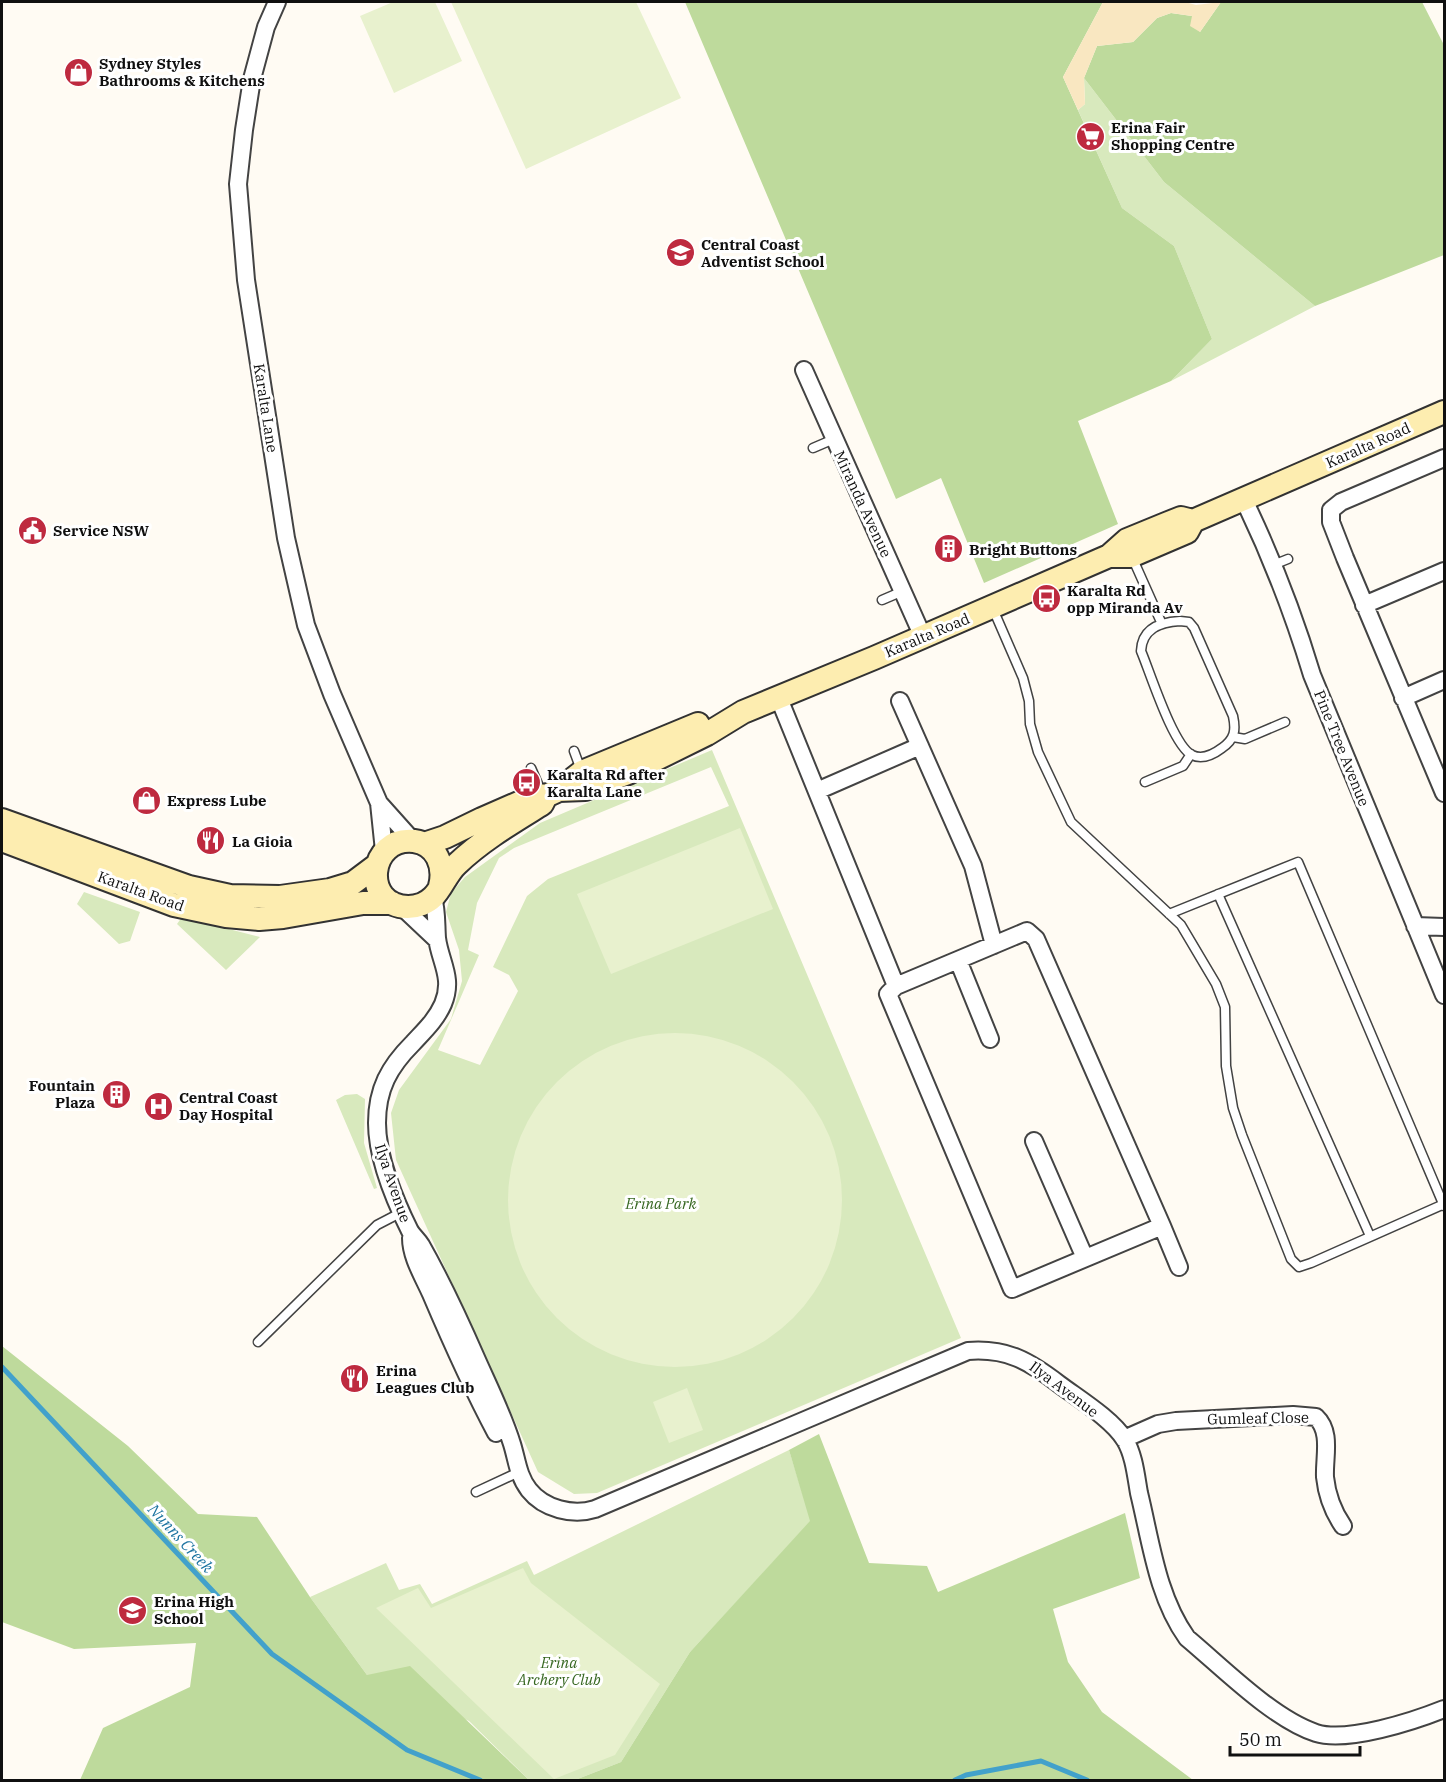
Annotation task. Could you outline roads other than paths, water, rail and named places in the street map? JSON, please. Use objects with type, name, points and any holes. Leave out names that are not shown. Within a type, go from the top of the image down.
[{"type":"street","name":"Karalta Lane","points":[[277,2],[266,27],[252,78],[238,184],[246,280],[286,538],[306,626],[332,694],[379,803],[418,843]]},
{"type":"street","name":"Miranda Avenue","points":[[804,370],[923,637]]},
{"type":"street","name":"Karalta Road","points":[[547,794],[585,789],[628,773],[778,696],[1120,556],[1127,540],[1181,518],[1193,521],[1444,412]]},
{"type":"street","points":[[1444,458],[1341,502],[1331,510],[1331,522],[1364,605],[1444,793]]},
{"type":"street","name":"Pine Tree Avenue","points":[[1244,500],[1281,562],[1312,675],[1414,926],[1441,977],[1444,995]]},
{"type":"street","points":[[1364,605],[1444,571]]},
{"type":"street","points":[[1403,698],[1444,680]]},
{"type":"street","points":[[778,696],[896,986]]},
{"type":"street","points":[[900,701],[974,866],[994,945]]},
{"type":"street","name":"Karalta Road","points":[[2,820],[189,887],[230,896],[280,897],[330,890],[353,883],[393,845],[402,841],[418,843],[445,837],[482,819],[547,794],[582,772],[680,731],[743,712]]},
{"type":"street","points":[[817,791],[920,746]]},
{"type":"street","name":"Karalta Road","points":[[2,840],[174,905],[226,916],[259,919],[283,917],[363,903],[414,907],[424,904],[436,892],[456,864],[479,844],[542,804],[547,794]]},
{"type":"street","name":"Karalta Lane","points":[[379,803],[380,858]]},
{"type":"street","points":[[418,843],[432,850],[442,867],[436,892]]},
{"type":"street","points":[[380,858],[375,873],[379,890],[437,940]]},
{"type":"street","name":"Ilya Avenue","points":[[436,892],[437,940],[448,978],[444,1003],[430,1026],[404,1052],[384,1080],[379,1099],[377,1129],[379,1145],[411,1233],[420,1243],[477,1360],[512,1445],[517,1467],[529,1489],[544,1503],[565,1511],[584,1512],[956,1356],[975,1351],[1013,1355],[1034,1365],[1105,1419],[1124,1439],[1133,1463],[1159,1578],[1171,1611],[1187,1638],[1284,1718],[1317,1733],[1330,1735],[1363,1732],[1410,1721],[1444,1709]]},
{"type":"street","points":[[1414,926],[1444,927]]},
{"type":"street","points":[[1162,1226],[1012,1289],[888,994],[896,986],[1027,931],[1036,939],[1162,1226],[1179,1267]]},
{"type":"street","points":[[958,960],[990,1039]]},
{"type":"street","points":[[1034,1141],[1085,1258]]},
{"type":"street","name":"Gumleaf Close","points":[[1124,1439],[1158,1424],[1176,1421],[1301,1415],[1316,1417],[1326,1433],[1325,1477],[1328,1496],[1332,1510],[1343,1526]]},
{"type":"lane","points":[[813,448],[834,439]]},
{"type":"lane","points":[[1120,556],[1161,622]]},
{"type":"lane","points":[[882,600],[903,591]]},
{"type":"lane","points":[[992,607],[1023,678],[1029,701],[1030,724],[1038,752],[1071,822],[1169,914],[1181,925],[1216,984],[1225,1007],[1226,1066],[1233,1108],[1291,1259],[1299,1267],[1444,1205],[1298,862],[1169,914]]},
{"type":"lane","points":[[1161,622],[1189,622],[1194,628],[1233,716],[1236,728],[1233,737],[1220,750],[1207,756],[1198,757],[1191,754],[1177,740],[1141,651],[1145,636],[1161,622]]},
{"type":"lane","points":[[1233,737],[1245,739],[1285,722]]},
{"type":"lane","points":[[574,751],[582,772]]},
{"type":"lane","points":[[1145,782],[1183,766],[1191,754]]},
{"type":"lane","points":[[531,768],[538,784],[547,794]]},
{"type":"lane","points":[[1218,894],[1370,1236]]},
{"type":"lane","points":[[258,1342],[377,1225],[402,1211]]},
{"type":"lane","points":[[477,1492],[517,1467]]},
{"type":"waterway","name":"Nunns Creek","points":[[2,1367],[272,1654],[407,1750],[480,1780]]},
{"type":"waterway","name":"Nunns Creek","points":[[955,1780],[966,1775],[1041,1761],[1087,1780]]},
{"type":"place","name":"Sydney Styles Bathrooms & Kitchens","points":[[78,72]]},
{"type":"place","name":"Erina Fair Shopping Centre","points":[[1090,136]]},
{"type":"place","name":"Central Coast Adventist School","points":[[680,253]]},
{"type":"place","name":"Service NSW","points":[[32,530]]},
{"type":"place","name":"Bright Buttons","points":[[948,549]]},
{"type":"place","name":"Karalta Rd opp Miranda Av","points":[[1046,599]]},
{"type":"place","name":"Karalta Rd after Karalta Lane","points":[[526,783]]},
{"type":"place","name":"Express Lube","points":[[146,800]]},
{"type":"place","name":"La Gioia","points":[[211,841]]},
{"type":"place","name":"Fountain Plaza","points":[[116,1094]]},
{"type":"place","name":"Central Coast Day Hospital","points":[[158,1106]]},
{"type":"place","name":"Erina Leagues Club","points":[[355,1379]]},
{"type":"place","name":"Erina High School","points":[[133,1610]]},
{"type":"park label","name":"Erina Park","points":[[661,1203]]},
{"type":"park label","name":"Erina Archery Club","points":[[559,1670]]}]
